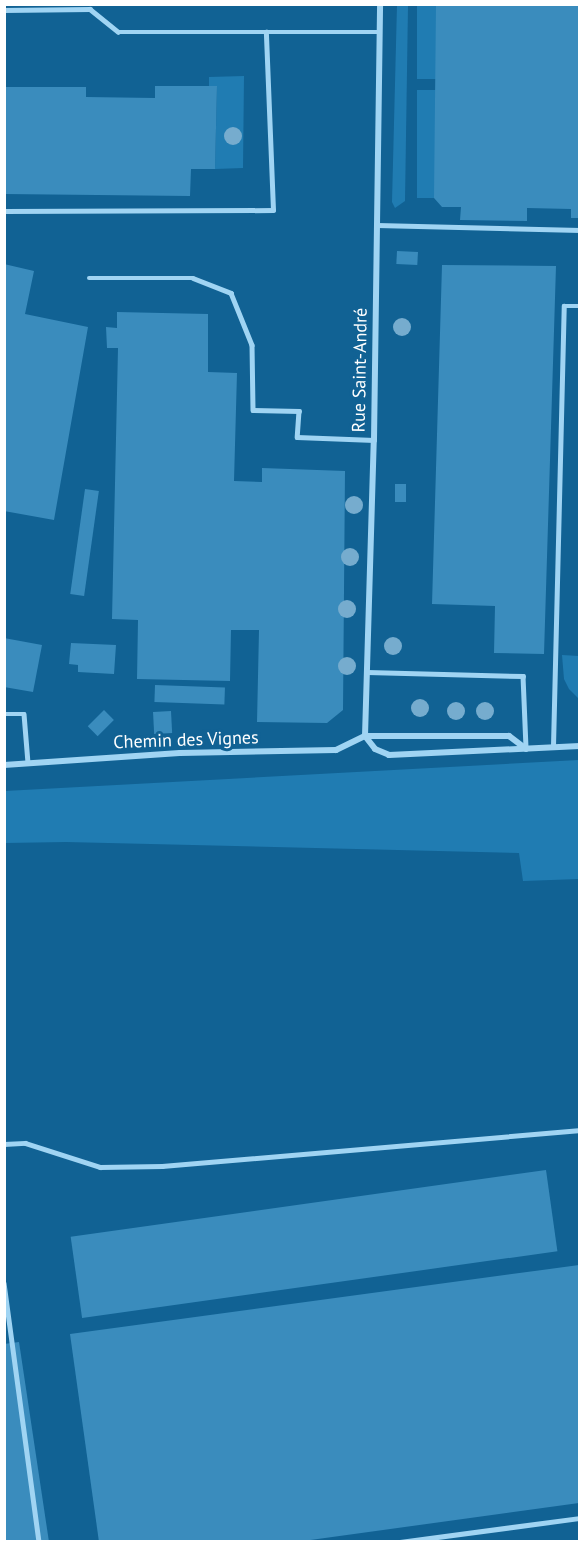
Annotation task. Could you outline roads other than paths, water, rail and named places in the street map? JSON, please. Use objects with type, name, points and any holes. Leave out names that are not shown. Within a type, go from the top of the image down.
[{"type":"street","name":"Rue Saint-André","points":[[365,736],[374,440],[380,4]]},
{"type":"street","points":[[365,736],[375,749],[389,755],[579,746]]},
{"type":"street","name":"Chemin des Vignes","points":[[4,765],[180,753],[336,750],[365,736],[509,736],[526,749]]},
{"type":"lane","points":[[4,10],[90,9],[118,32],[380,32]]},
{"type":"lane","points":[[4,211],[273,210],[266,32]]},
{"type":"lane","points":[[377,225],[579,230]]},
{"type":"lane","points":[[89,278],[193,278],[231,293],[252,345],[253,410],[299,411],[297,437],[374,440]]},
{"type":"lane","points":[[553,746],[564,306],[579,306]]},
{"type":"lane","points":[[367,672],[523,676],[526,749]]},
{"type":"lane","points":[[4,714],[24,714],[28,763]]},
{"type":"lane","points":[[4,1144],[25,1143],[100,1167],[162,1166],[579,1130]]},
{"type":"lane","points":[[4,1283],[39,1542]]},
{"type":"lane","points":[[400,1542],[579,1518]]},
{"type":"lane","points":[[341,1542],[357,1542]]}]
